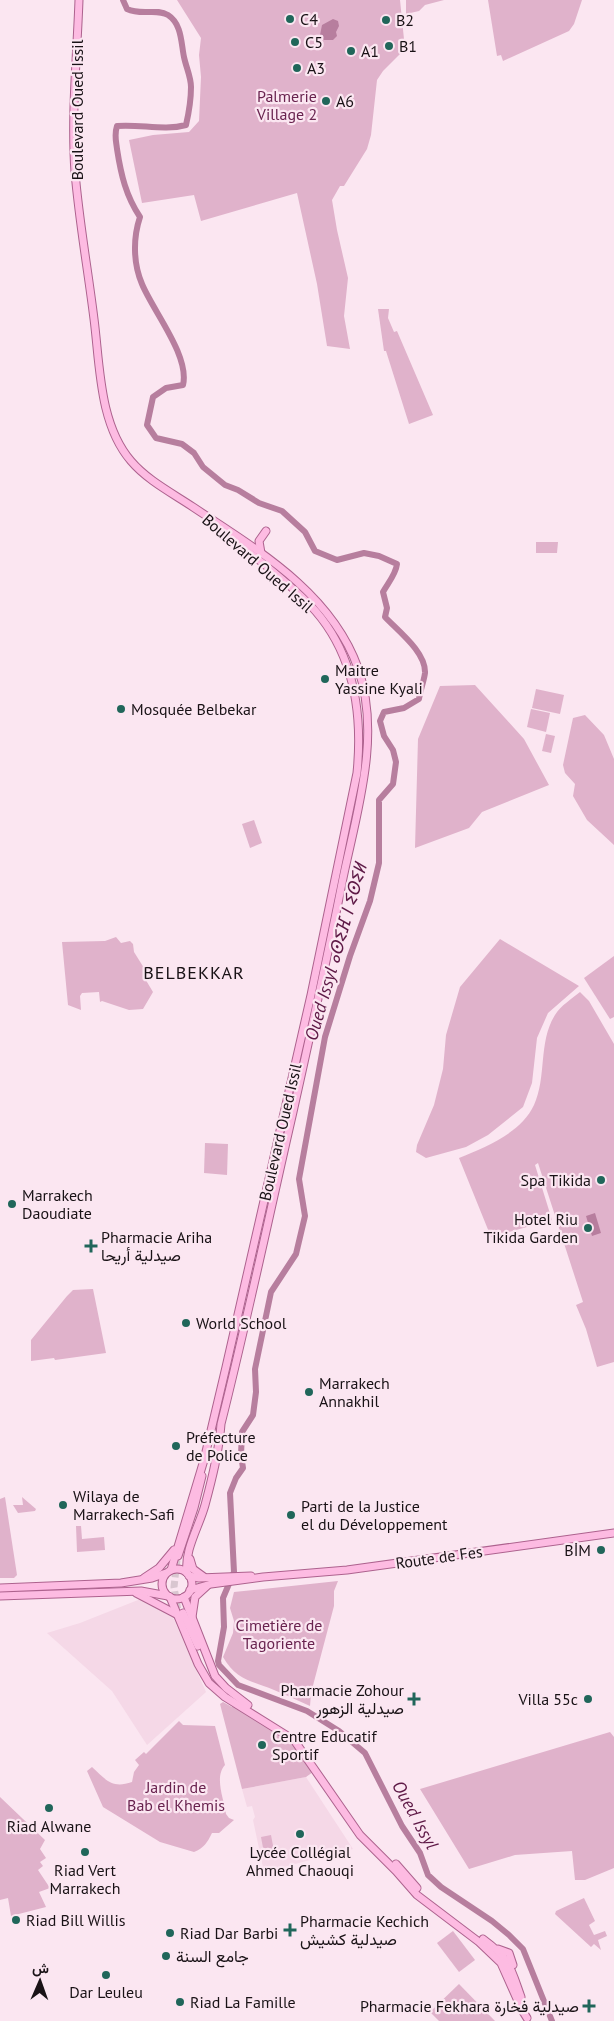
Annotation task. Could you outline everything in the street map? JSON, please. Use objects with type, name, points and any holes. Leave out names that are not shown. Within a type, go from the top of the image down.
[{"type":"main road","name":"Boulevard Oued Issil","points":[[78,0],[75,171],[108,417],[113,434],[133,463],[162,487],[246,541],[306,590],[323,608],[346,643],[358,668],[366,698],[368,737],[364,774],[326,964],[221,1424],[218,1448],[205,1505],[189,1552],[187,1562],[188,1575]]},
{"type":"main road","name":"Boulevard Oued Issil","points":[[196,509],[301,596],[322,619],[342,653],[352,676],[357,700],[360,733],[357,773],[311,995],[196,1500],[179,1561],[199,1507],[216,1436],[221,1424]]},
{"type":"main road","points":[[261,554],[259,541],[266,532]]},
{"type":"main road","name":"Boulevard Oued Issil","points":[[168,1572],[204,1460]]},
{"type":"main road","name":"Route de Fes","points":[[188,1575],[210,1581],[347,1570],[614,1532]]},
{"type":"main road","points":[[137,1581],[159,1568],[178,1543]]},
{"type":"main road","points":[[189,1552],[190,1563],[193,1569],[210,1581],[195,1597],[192,1620]]},
{"type":"main road","points":[[0,1588],[98,1585],[137,1581],[157,1577],[179,1569],[188,1575],[192,1582],[190,1590],[184,1597],[178,1599],[156,1593],[133,1591],[0,1596]]},
{"type":"main road","points":[[168,1572],[162,1584],[164,1592],[179,1614],[206,1664],[233,1694],[297,1737],[364,1832],[404,1871],[424,1896],[496,1949],[508,1962],[526,2011],[527,2019]]},
{"type":"main road","name":"Route de Fes","points":[[190,1590],[210,1581]]},
{"type":"main road","points":[[133,1591],[179,1614],[204,1676],[216,1690],[292,1738],[362,1837],[418,1895],[479,1942],[499,1960],[505,1969],[527,2019]]},
{"type":"main road","points":[[184,1597],[216,1676]]},
{"type":"shaded area","points":[[333,19],[338,21],[337,36],[333,40],[324,40],[320,35],[322,25]]},
{"type":"shaded area","points":[[595,1213],[601,1233],[592,1236],[586,1216]]},
{"type":"shaded area","points":[[143,1598],[172,1615],[206,1692],[147,1745],[112,1691],[47,1633],[80,1623]]},
{"type":"shaded area","name":"Lycée Collégial Ahmed Chaouqi","points":[[306,1777],[353,1849],[264,1872],[253,1820],[255,1817],[252,1806],[247,1807],[242,1789]]},
{"type":"green space","name":"Palmerie Village 2","points":[[177,0],[400,0],[405,49],[383,71],[377,80],[371,135],[367,149],[344,186],[340,186],[332,200],[348,278],[344,316],[350,349],[327,346],[317,284],[297,193],[201,221],[194,195],[142,203],[129,140],[153,135],[189,132],[199,121],[201,77],[199,55],[201,38]]},
{"type":"green space","points":[[406,0],[444,0],[425,5],[419,11],[406,14]]},
{"type":"green space","points":[[488,0],[582,0],[574,24],[569,31],[503,61],[501,55],[497,56]]},
{"type":"green space","points":[[378,309],[389,309],[388,318],[394,332],[397,331],[433,415],[409,424],[386,351],[384,351]]},
{"type":"green space","points":[[536,542],[558,542],[557,553],[536,553]]},
{"type":"green space","points":[[475,685],[524,739],[549,785],[482,812],[469,828],[415,848],[418,739],[440,686]]},
{"type":"green space","points":[[536,689],[564,695],[560,714],[532,708]]},
{"type":"green space","points":[[531,709],[550,713],[546,732],[527,727]]},
{"type":"green space","points":[[585,715],[604,735],[614,759],[614,845],[587,820],[573,796],[575,784],[565,773],[563,765],[573,718]]},
{"type":"green space","points":[[546,734],[555,736],[551,753],[542,751]]},
{"type":"green space","points":[[254,820],[262,843],[250,848],[242,824]]},
{"type":"green space","points":[[116,937],[121,943],[130,941],[133,944],[134,952],[144,968],[144,977],[153,992],[143,1009],[129,1010],[100,1002],[99,992],[82,993],[80,996],[81,1010],[68,1005],[62,942],[105,941]]},
{"type":"green space","points":[[500,939],[579,986],[548,1013],[537,1038],[532,1083],[523,1107],[488,1135],[466,1147],[426,1158],[416,1152],[417,1145],[434,1105],[443,1069],[446,1035],[460,987]]},
{"type":"green space","points":[[614,956],[614,1017],[610,1019],[584,978]]},
{"type":"green space","points":[[580,992],[589,1001],[614,1044],[614,1362],[597,1367],[586,1329],[576,1305],[583,1302],[538,1163],[535,1165],[552,1220],[491,1237],[459,1158],[502,1138],[521,1124],[528,1115],[538,1094],[544,1048],[550,1025],[560,1008]]},
{"type":"green space","points":[[205,1143],[228,1144],[227,1175],[204,1173]]},
{"type":"green space","points":[[93,1289],[106,1353],[55,1360],[54,1358],[31,1361],[31,1340],[67,1296],[73,1290]]},
{"type":"green space","points":[[5,1497],[17,1575],[14,1578],[0,1578],[0,1499]]},
{"type":"green space","points":[[22,1497],[36,1509],[35,1511],[18,1513],[13,1505],[23,1505]]},
{"type":"green space","points":[[76,1526],[81,1526],[82,1539],[104,1537],[105,1550],[77,1552]]},
{"type":"green space","name":"Cimetière de Tagoriente","points":[[338,1581],[334,1591],[334,1606],[311,1693],[310,1706],[245,1679],[228,1665],[223,1657],[233,1633],[234,1621],[230,1608],[234,1592]]},
{"type":"green space","name":"Centre Educatif Sportif","points":[[223,1702],[232,1707],[234,1706],[293,1742],[301,1757],[305,1757],[313,1772],[306,1777],[242,1789],[220,1704]]},
{"type":"green space","name":"Jardin de Bab el Khemis","points":[[179,1721],[183,1725],[215,1726],[225,1765],[220,1776],[222,1795],[226,1814],[234,1820],[219,1833],[212,1833],[205,1845],[194,1852],[160,1842],[103,1807],[87,1771],[92,1767],[114,1784],[132,1782],[134,1772],[139,1765],[135,1760],[144,1752],[146,1754]]},
{"type":"green space","points":[[610,1732],[614,1737],[614,1868],[585,1880],[575,1880],[572,1851],[515,1855],[469,1869],[420,1789]]},
{"type":"green space","points":[[0,1797],[45,1840],[40,1849],[46,1858],[40,1862],[43,1866],[38,1870],[50,1888],[39,1892],[46,1907],[11,1916],[8,1898],[0,1900]]},
{"type":"green space","points":[[271,1835],[275,1856],[265,1858],[261,1837]]},
{"type":"green space","points":[[584,1898],[595,1921],[589,1925],[594,1935],[605,1931],[607,1936],[598,1940],[601,1950],[594,1944],[591,1947],[555,1914],[556,1911]]},
{"type":"green space","points":[[453,1931],[475,1960],[459,1972],[437,1943]]},
{"type":"green space","points":[[459,1984],[495,2021],[439,2021],[430,2012]]},
{"type":"waterway","name":"Oued Issyl ⴰⵙⵉⴼ ⵏ ⵉⵙⵉⵍ","points":[[123,0],[127,9],[138,12],[163,13],[173,19],[180,34],[191,87],[186,125],[178,127],[117,126],[116,132],[122,176],[131,201],[140,217],[136,233],[135,250],[139,276],[147,295],[176,347],[184,373],[183,385],[166,388],[153,397],[147,425],[156,438],[182,444],[194,453],[203,467],[225,485],[238,490],[259,503],[282,511],[305,532],[315,551],[337,560],[364,553],[379,556],[397,564],[383,592],[387,608],[385,617],[404,635],[416,650],[421,657],[425,673],[419,699],[404,708],[384,712],[380,721],[384,736],[393,750],[396,762],[393,784],[379,800],[379,863],[370,901],[350,956],[325,1037],[299,1179],[305,1216],[296,1254],[271,1292],[255,1369],[256,1392],[253,1415],[242,1432],[241,1455],[243,1468],[236,1478],[230,1493],[234,1572],[223,1598],[224,1627],[218,1661],[219,1665],[238,1685],[307,1711],[339,1731],[365,1753],[402,1826],[420,1853],[428,1875],[441,1887],[492,1921],[523,1949],[552,2021]]},
{"type":"tunnel","points":[[177,1560],[174,1587],[178,1611]]},
{"type":"place","name":"C4","points":[[290,19]]},
{"type":"place","name":"B2","points":[[386,20]]},
{"type":"place","name":"C5","points":[[295,42]]},
{"type":"place","name":"B1","points":[[389,46]]},
{"type":"place","name":"A1","points":[[351,51]]},
{"type":"place","name":"A3","points":[[297,68]]},
{"type":"place","name":"A6","points":[[326,101]]},
{"type":"place","name":"Maitre Yassine Kyali","points":[[325,679]]},
{"type":"place","name":"Mosquée Belbekar","points":[[121,709]]},
{"type":"place","name":"Spa Tikida","points":[[601,1180]]},
{"type":"place","name":"Marrakech Daoudiate","points":[[12,1204]]},
{"type":"place","name":"Hotel Riu Tikida Garden","points":[[588,1228]]},
{"type":"place","name":"Pharmacie Ariha صيدلية أريحا","points":[[91,1246]]},
{"type":"place","name":"World School","points":[[186,1323]]},
{"type":"place","name":"Marrakech Annakhil","points":[[309,1392]]},
{"type":"place","name":"Préfecture de Police","points":[[176,1446]]},
{"type":"place","name":"Wilaya de Marrakech-Safi","points":[[63,1505]]},
{"type":"place","name":"Parti de la Justice el du Développement","points":[[291,1515]]},
{"type":"place","name":"BİM","points":[[601,1550]]},
{"type":"place","name":"Pharmacie Zohour صيدلية الزهور","points":[[414,1699]]},
{"type":"place","name":"Villa 55c","points":[[588,1699]]},
{"type":"place","name":"Centre Educatif Sportif","points":[[262,1745]]},
{"type":"place","name":"Riad Alwane","points":[[49,1808]]},
{"type":"place","name":"Lycée Collégial Ahmed Chaouqi","points":[[300,1834]]},
{"type":"place","name":"Riad Vert Marrakech","points":[[85,1852]]},
{"type":"place","name":"Riad Bill Willis","points":[[16,1920]]},
{"type":"place","name":"Pharmacie Kechich صيدلية كشيش","points":[[290,1930]]},
{"type":"place","name":"Riad Dar Barbi","points":[[170,1933]]},
{"type":"place","name":"جامع السنة","points":[[166,1956]]},
{"type":"place","name":"Dar Leuleu","points":[[106,1975]]},
{"type":"place","name":"Riad La Famille","points":[[180,2002]]},
{"type":"place","name":"Pharmacie Fekhara صيدلية فخارة","points":[[589,2006]]},
{"type":"district","name":"BELBEKKAR","points":[[194,973]]},
{"type":"water label","name":"Oued Issyl","points":[[415,1815]]}]
